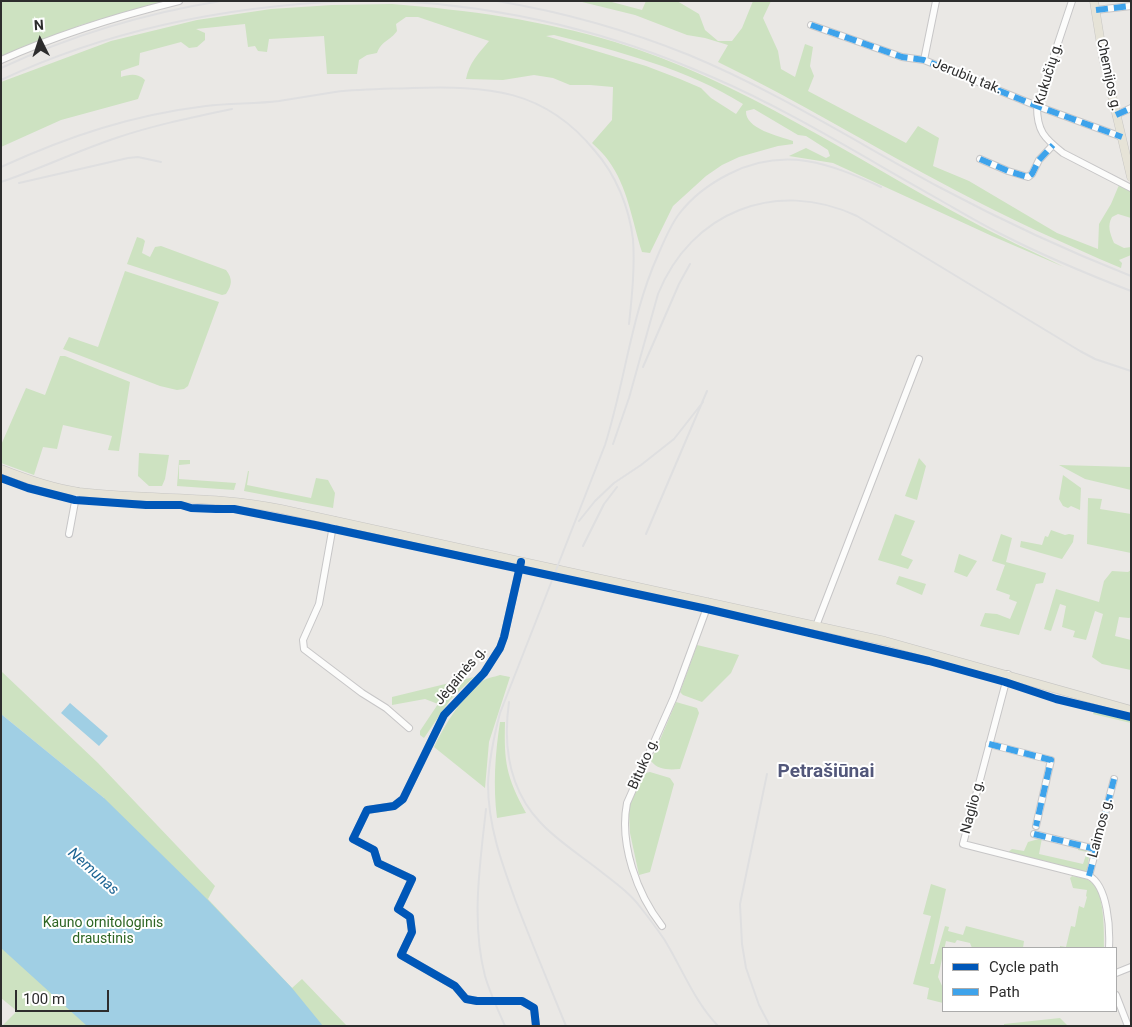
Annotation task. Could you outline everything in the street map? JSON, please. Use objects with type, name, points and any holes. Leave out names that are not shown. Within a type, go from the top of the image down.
[{"type":"main road","name":"Chemijos g.","points":[[1094,1],[1103,57],[1131,177]]},
{"type":"main road","points":[[2,472],[41,484],[77,492],[235,501],[334,520],[885,641],[1131,710]]},
{"type":"street","points":[[1,60],[77,30],[179,1]]},
{"type":"street","points":[[924,60],[936,1]]},
{"type":"street","name":"Kukučių g.","points":[[1072,1],[1037,106],[1037,120],[1040,130],[1063,153],[1131,188]]},
{"type":"street","points":[[1096,10],[1131,6]]},
{"type":"street","name":"Jerubių tak.","points":[[811,25],[902,57],[924,60],[1037,106],[1122,137]]},
{"type":"street","points":[[1116,115],[1131,108]]},
{"type":"street","points":[[980,158],[1028,177],[1032,174],[1039,160],[1053,145]]},
{"type":"street","points":[[816,626],[919,359]]},
{"type":"street","points":[[69,534],[77,492]]},
{"type":"street","points":[[334,520],[319,604],[303,640],[304,649],[357,689],[386,708],[409,728]]},
{"type":"street","name":"Jėgainės g.","points":[[521,561],[504,638],[500,648],[484,673],[444,715],[402,799],[394,806],[367,810],[353,839],[374,850],[378,863],[412,879],[398,909],[410,917],[412,932],[401,955],[455,986],[466,999],[478,1001],[522,1001],[534,1008],[536,1026]]},
{"type":"street","name":"Bituko g.","points":[[662,926],[654,917],[634,872],[627,841],[625,813],[627,803],[674,696],[709,602]]},
{"type":"street","name":"Naglio g.","points":[[1008,674],[963,844],[1089,876]]},
{"type":"street","points":[[989,744],[1051,760],[1036,826]]},
{"type":"street","name":"Laimos g.","points":[[1089,876],[1114,779]]},
{"type":"street","points":[[1034,834],[1095,849]]},
{"type":"street","points":[[1089,876],[1097,882],[1104,901],[1108,921],[1109,947]]},
{"type":"street","points":[[1117,973],[1131,967]]},
{"type":"street","points":[[1117,998],[1128,1026]]},
{"type":"green space","points":[[1,1],[166,1],[81,25],[1,57]]},
{"type":"green space","points":[[578,1],[608,1],[642,10],[646,1],[677,1],[699,14],[705,30],[718,41],[732,41],[742,28],[753,1],[771,1],[763,18],[778,51],[781,69],[795,77],[805,44],[813,47],[810,66],[814,76],[808,91],[906,143],[918,126],[939,138],[933,166],[969,181],[1057,233],[1098,249],[1099,224],[1111,204],[1119,185],[1131,190],[1131,218],[1118,214],[1112,217],[1109,227],[1114,243],[1124,248],[1131,247],[1131,255],[1119,260],[1122,263],[1121,268],[1078,250],[953,189],[718,62],[728,45],[687,35],[635,15]]},
{"type":"green space","points":[[392,4],[449,9],[505,17],[588,34],[662,58],[752,99],[969,220],[1064,267],[833,163],[789,156],[806,148],[826,158],[830,156],[828,150],[806,136],[798,135],[754,109],[746,111],[751,123],[764,131],[793,141],[793,144],[778,146],[739,157],[722,165],[706,176],[673,206],[650,253],[642,252],[629,205],[615,170],[592,143],[612,120],[613,87],[570,85],[553,78],[534,75],[503,80],[466,79],[472,63],[489,41],[418,17],[406,17],[396,24],[397,31],[381,45],[377,53],[367,55],[359,60],[357,74],[327,74],[324,36],[269,39],[267,52],[258,51],[255,46],[248,47],[245,24],[196,29],[205,33],[205,40],[197,47],[189,48],[181,42],[140,53],[139,65],[121,71],[121,77],[134,75],[140,76],[145,80],[138,99],[61,120],[1,147],[1,82],[111,41],[197,20],[271,9]],"holes":[[[554,35],[651,62],[676,71],[743,104],[736,114],[711,98],[701,88],[646,66],[546,36]]]},
{"type":"green space","points":[[137,237],[145,241],[142,253],[150,257],[155,247],[161,246],[226,270],[231,279],[228,291],[222,295],[127,264]]},
{"type":"green space","points":[[125,271],[219,302],[188,386],[184,389],[177,390],[160,386],[63,349],[69,337],[98,347]]},
{"type":"green space","points":[[60,356],[65,356],[130,382],[119,451],[108,450],[112,436],[63,425],[57,449],[43,447],[34,475],[1,463],[1,445],[26,388],[45,395]]},
{"type":"green space","points":[[139,453],[169,455],[162,486],[149,486],[138,476]]},
{"type":"green space","points":[[919,458],[926,466],[917,500],[905,496]]},
{"type":"green space","points":[[179,460],[190,460],[190,464],[179,465],[179,479],[236,483],[234,490],[177,486]]},
{"type":"green space","points":[[1059,465],[1131,467],[1131,490],[1085,479]]},
{"type":"green space","points":[[249,471],[247,485],[311,498],[316,478],[328,480],[335,493],[333,508],[244,491]]},
{"type":"green space","points":[[1063,475],[1081,488],[1080,510],[1071,506],[1068,508],[1063,506],[1059,499]]},
{"type":"green space","points":[[1088,498],[1102,499],[1100,509],[1131,514],[1131,553],[1087,544]]},
{"type":"green space","points":[[895,514],[915,521],[901,555],[913,560],[908,569],[878,560]]},
{"type":"green space","points":[[1051,530],[1065,535],[1074,535],[1073,542],[1062,559],[1020,547],[1021,541],[1042,545],[1045,536],[1048,537]]},
{"type":"green space","points":[[1001,534],[1012,538],[1006,562],[1046,573],[1043,583],[1036,584],[1019,635],[980,626],[985,613],[997,614],[1010,619],[1017,602],[1009,599],[1010,595],[996,590],[1005,565],[992,561]]},
{"type":"green space","points":[[959,554],[977,561],[967,577],[954,572]]},
{"type":"green space","points":[[1131,570],[1131,617],[1119,617],[1115,636],[1131,640],[1131,670],[1102,664],[1092,657],[1103,614],[1095,611],[1086,640],[1073,637],[1075,631],[1062,627],[1066,606],[1060,604],[1051,631],[1044,629],[1056,589],[1099,602],[1104,581],[1112,571],[1128,572]]},
{"type":"green space","points":[[899,576],[926,584],[922,595],[896,584]]},
{"type":"green space","points":[[697,645],[739,655],[731,673],[702,702],[680,692]]},
{"type":"green space","name":"Kauno ornitologinis draustinis","points":[[1,671],[98,763],[215,886],[208,899],[292,988],[302,979],[347,1026],[2,1026],[17,1011],[1,998],[1,898],[104,798],[1,714]]},
{"type":"green space","points":[[500,675],[510,677],[489,742],[485,788],[434,747],[448,721],[474,688],[483,681]]},
{"type":"green space","points":[[474,677],[450,700],[424,738],[420,735],[420,731],[438,704],[425,699],[392,705],[392,697]]},
{"type":"green space","points":[[676,702],[697,708],[699,713],[680,769],[664,769],[651,761]]},
{"type":"green space","points":[[1097,705],[1131,715],[1131,723],[1093,714]]},
{"type":"green space","points":[[500,722],[505,722],[505,748],[510,779],[526,813],[497,818],[495,770]]},
{"type":"green space","points":[[650,772],[670,778],[674,784],[650,872],[639,875],[630,833],[630,804],[645,773]]},
{"type":"green space","points":[[1042,838],[1039,854],[1083,864],[1087,852],[1078,850],[1078,847],[1090,851],[1087,870],[1084,872],[1007,853],[1012,849],[1024,851],[1028,842]]},
{"type":"green space","points":[[1072,876],[1090,881],[1099,893],[1103,912],[1104,947],[1066,947],[1071,926],[1075,927],[1079,906],[1084,908],[1087,897],[1087,890],[1073,888],[1070,878]]},
{"type":"green space","points":[[931,884],[946,889],[930,964],[934,964],[945,926],[949,927],[948,931],[963,935],[966,926],[1024,941],[1023,947],[972,947],[970,943],[957,940],[955,943],[946,941],[945,947],[942,947],[942,959],[938,977],[942,986],[942,1003],[927,999],[929,988],[913,984],[931,916],[923,914]]},
{"type":"green space","points":[[1060,1018],[1068,1026],[1004,1026],[1004,1024]]},
{"type":"water","points":[[70,703],[108,736],[99,746],[61,713]]},
{"type":"water","name":"Kauno ornitologinis draustinis","points":[[1,714],[104,798],[207,899],[292,988],[323,1026],[87,1026],[1,948]]},
{"type":"railway","points":[[1,68],[27,56],[109,27],[165,12],[221,1]]},
{"type":"railway","points":[[1,80],[42,62],[84,47],[171,23],[259,8],[348,1]]},
{"type":"railway","points":[[399,1],[480,9],[519,16],[598,35],[675,61],[741,90],[799,120],[1003,235],[1131,291]]},
{"type":"railway","points":[[497,1],[594,23],[689,55],[753,84],[986,211],[1058,245],[1131,276]]},
{"type":"railway","points":[[1,167],[76,136],[101,128],[152,115],[206,106],[270,102],[335,92],[374,89],[465,88],[489,90],[512,95],[534,103],[555,114],[576,130],[602,160],[615,181],[625,203],[633,239],[634,250],[629,324]]},
{"type":"railway","points":[[1,182],[130,133],[232,109]]},
{"type":"railway","points":[[19,183],[128,158],[138,157],[161,162]]},
{"type":"railway","points":[[566,1026],[522,918],[501,859],[490,815],[489,766],[500,713],[605,445],[641,301],[649,278],[670,229],[684,208],[701,191],[729,174],[749,166],[788,159],[806,161],[843,171],[881,187]]},
{"type":"railway","points":[[613,444],[629,398],[658,294],[673,266],[692,242],[714,223],[740,210],[767,202],[796,201],[827,205],[857,216],[1080,351],[1095,359],[1131,371]]},
{"type":"railway","points":[[643,367],[679,284],[690,264]]},
{"type":"railway","points":[[646,534],[707,391]]},
{"type":"railway","points":[[579,521],[595,501],[614,483],[674,439],[703,402]]},
{"type":"railway","points":[[583,546],[604,504],[617,487]]},
{"type":"railway","points":[[509,702],[507,734],[511,766],[521,795],[530,809],[553,835],[616,883],[637,903],[664,939],[695,995],[718,1026]]},
{"type":"railway","points":[[767,774],[740,904],[742,944],[746,968],[759,1005],[770,1026]]},
{"type":"railway","points":[[486,809],[478,893],[478,935],[485,976],[505,1026]]},
{"type":"marked path","points":[[1096,10],[1131,6]]},
{"type":"marked path","points":[[811,25],[902,57],[924,60],[1037,106],[1122,137]]},
{"type":"marked path","points":[[1116,115],[1131,108]]},
{"type":"marked path","points":[[980,159],[1028,177],[1032,174],[1039,160],[1053,145]]},
{"type":"marked path","points":[[989,744],[1051,760],[1036,826]]},
{"type":"marked path","points":[[1089,876],[1114,779]]},
{"type":"marked path","points":[[1034,834],[1095,849]]},
{"type":"cycle path","points":[[1,478],[28,488],[75,500],[234,509],[315,525],[707,609],[929,661],[1005,682],[1056,699],[1131,717]]},
{"type":"cycle path","points":[[521,562],[500,648],[484,673],[444,715],[403,799],[394,806],[367,810],[353,839],[374,850],[378,863],[412,879],[398,909],[410,917],[412,932],[401,955],[455,986],[466,999],[477,1001],[522,1001],[534,1008],[536,1026]]},
{"type":"district","name":"Petrašiūnai","points":[[826,772]]},
{"type":"water label","name":"Nemunas","points":[[93,872]]}]
